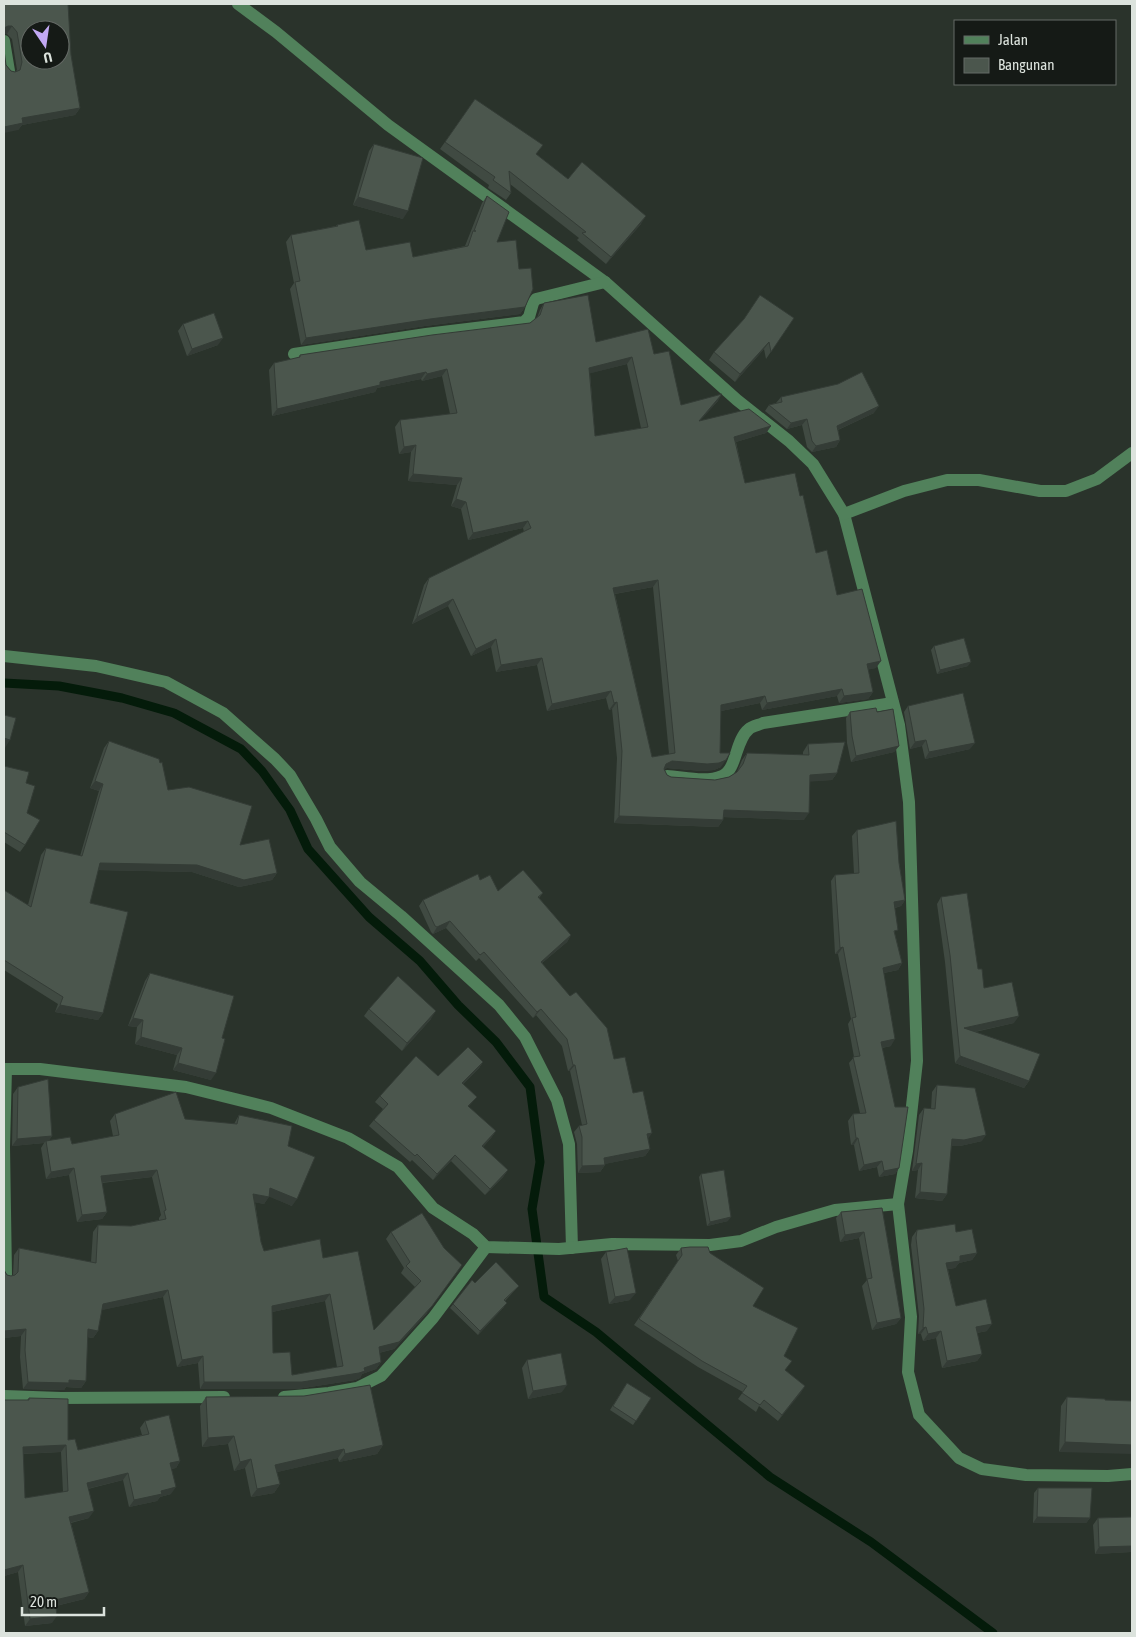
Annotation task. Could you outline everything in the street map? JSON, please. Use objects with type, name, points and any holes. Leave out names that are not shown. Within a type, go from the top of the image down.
[{"type":"street","points":[[238,4],[276,32],[388,124],[605,282],[737,400],[789,441],[813,464],[844,514],[899,725],[909,802],[918,1061],[907,1151],[898,1204],[910,1317],[908,1372],[919,1415],[959,1458],[982,1469],[1026,1475],[1108,1476],[1132,1474]]},
{"type":"street","points":[[4,41],[9,71]]},
{"type":"street","points":[[294,354],[524,322],[530,318],[533,303],[536,299],[605,282]]},
{"type":"street","points":[[844,514],[904,492],[947,480],[979,480],[1040,491],[1066,491],[1097,479],[1132,453]]},
{"type":"street","points":[[4,656],[96,666],[166,682],[223,713],[276,759],[290,775],[330,847],[360,882],[401,916],[499,1005],[525,1038],[557,1100],[569,1144],[572,1248]]},
{"type":"street","points":[[667,776],[704,779],[723,776],[731,767],[742,737],[750,728],[763,724],[894,703]]},
{"type":"street","points":[[6,1275],[5,1069],[40,1070],[186,1087],[271,1108],[348,1138],[398,1167],[432,1208],[473,1234],[486,1247],[559,1249],[648,1244],[718,1244],[741,1241],[835,1210],[898,1204]]},
{"type":"street","points":[[268,1397],[298,1397],[357,1388],[381,1376],[433,1318],[486,1247]]},
{"type":"street","points":[[4,1396],[61,1398],[239,1397]]},
{"type":"building","points":[[4,4],[68,4],[69,20],[20,20],[20,50],[17,32],[12,26],[4,28]]},
{"type":"building","points":[[70,38],[80,108],[22,118],[23,123],[4,127],[4,50],[6,65],[11,71],[20,70],[70,70]]},
{"type":"building","points":[[475,99],[543,145],[536,154],[568,179],[582,162],[646,216],[611,257],[582,233],[586,232],[509,171],[511,193],[493,180],[495,177],[445,142]]},
{"type":"building","points":[[374,144],[423,158],[408,211],[358,197]]},
{"type":"building","points":[[487,196],[509,212],[497,242],[516,240],[519,269],[531,268],[533,289],[525,307],[306,338],[295,282],[300,281],[291,235],[359,220],[366,250],[410,242],[413,257],[468,246]]},
{"type":"building","points":[[588,295],[596,342],[648,329],[654,354],[669,351],[681,405],[722,394],[699,421],[749,409],[771,426],[734,437],[745,483],[795,473],[800,496],[803,495],[816,553],[827,550],[837,595],[862,589],[881,661],[867,664],[873,692],[844,696],[842,689],[767,703],[765,696],[721,705],[720,753],[730,753],[726,760],[707,764],[672,761],[666,764],[664,769],[667,775],[671,777],[715,780],[729,777],[737,772],[743,764],[747,753],[809,755],[808,744],[845,742],[837,773],[810,775],[809,813],[724,810],[723,820],[619,816],[622,751],[617,702],[614,703],[611,691],[552,704],[542,658],[501,665],[496,639],[476,649],[453,599],[417,617],[429,578],[531,528],[528,521],[473,533],[466,502],[456,499],[462,478],[413,474],[416,445],[404,447],[400,420],[457,413],[447,369],[380,382],[380,385],[277,409],[274,363],[300,357],[300,355],[432,335],[530,323],[540,315],[544,303]],"holes":[[[632,357],[648,427],[595,436],[589,368]],[[658,580],[675,753],[652,757],[613,588]]]},
{"type":"building","points":[[760,295],[794,318],[771,352],[769,342],[740,374],[714,352],[744,319]]},
{"type":"building","points":[[214,313],[223,338],[192,349],[183,324]]},
{"type":"building","points":[[862,372],[879,406],[837,426],[840,440],[816,446],[812,441],[807,419],[791,423],[769,405],[782,402],[781,397],[838,384]]},
{"type":"building","points":[[964,638],[971,662],[940,670],[934,646]]},
{"type":"building","points":[[963,693],[975,743],[929,752],[926,740],[915,742],[908,706]]},
{"type":"building","points":[[876,708],[877,712],[893,709],[899,746],[856,756],[850,712]]},
{"type":"building","points":[[4,715],[16,718],[10,740],[4,738]]},
{"type":"building","points":[[109,741],[159,759],[160,763],[162,762],[168,790],[189,787],[252,806],[240,845],[269,839],[277,873],[244,880],[197,865],[100,863],[90,903],[128,912],[103,1013],[60,1005],[63,997],[4,960],[4,890],[31,907],[46,848],[82,856],[103,784],[95,781]]},
{"type":"building","points":[[4,766],[29,772],[26,783],[35,786],[27,813],[40,820],[25,845],[4,832]]},
{"type":"building","points":[[896,821],[899,863],[905,900],[894,902],[898,930],[894,931],[902,963],[883,968],[895,1039],[881,1042],[895,1107],[908,1107],[899,1168],[884,1171],[882,1161],[864,1165],[858,1138],[856,1138],[853,1114],[866,1113],[853,1057],[860,1056],[852,1018],[856,1017],[843,947],[840,948],[835,875],[859,873],[857,830]]},
{"type":"building","points":[[523,870],[543,893],[538,897],[571,935],[541,962],[570,996],[576,992],[607,1028],[614,1059],[625,1057],[633,1093],[643,1091],[652,1133],[647,1134],[650,1149],[604,1158],[605,1165],[582,1166],[582,1137],[579,1126],[587,1124],[575,1065],[573,1065],[567,1039],[541,1009],[537,1012],[484,952],[480,955],[450,921],[437,927],[435,926],[423,900],[478,874],[480,880],[490,875],[498,891]]},
{"type":"building","points":[[967,893],[978,969],[982,969],[984,988],[1012,982],[1019,1016],[964,1028],[1040,1054],[1029,1081],[960,1056],[950,955],[941,897]]},
{"type":"building","points":[[150,973],[234,996],[222,1038],[225,1039],[216,1073],[178,1063],[182,1048],[141,1037],[143,1020],[133,1018]]},
{"type":"building","points":[[398,976],[436,1011],[407,1043],[369,1009]]},
{"type":"building","points":[[468,1047],[483,1062],[462,1083],[477,1097],[468,1106],[496,1131],[482,1146],[508,1170],[490,1189],[455,1155],[437,1174],[417,1154],[415,1156],[374,1120],[388,1104],[380,1096],[416,1056],[438,1076]]},
{"type":"building","points":[[48,1079],[52,1136],[17,1139],[18,1087]]},
{"type":"building","points":[[937,1085],[975,1088],[986,1135],[964,1140],[952,1139],[947,1194],[920,1192],[922,1163],[916,1164],[924,1108],[935,1109]]},
{"type":"building","points":[[176,1092],[185,1119],[237,1124],[239,1115],[292,1126],[288,1146],[315,1157],[297,1199],[270,1188],[269,1197],[253,1194],[264,1251],[320,1239],[323,1258],[358,1251],[374,1330],[421,1281],[406,1266],[410,1262],[391,1232],[422,1213],[444,1248],[462,1265],[432,1306],[399,1342],[379,1347],[381,1362],[364,1368],[365,1371],[359,1373],[302,1382],[204,1382],[203,1356],[182,1360],[168,1290],[103,1304],[98,1331],[88,1329],[86,1381],[69,1380],[69,1383],[28,1382],[25,1350],[26,1329],[4,1331],[4,1270],[7,1275],[11,1276],[18,1272],[19,1248],[96,1263],[98,1225],[131,1226],[166,1219],[164,1211],[166,1210],[157,1170],[101,1176],[107,1212],[82,1215],[74,1168],[51,1172],[46,1141],[70,1137],[72,1144],[119,1135],[115,1114]],"holes":[[[330,1294],[343,1366],[292,1375],[290,1352],[273,1353],[272,1306]]]},
{"type":"building","points":[[724,1170],[731,1217],[710,1222],[701,1174]]},
{"type":"building","points":[[882,1208],[901,1318],[877,1323],[867,1279],[872,1278],[864,1232],[845,1235],[841,1212]]},
{"type":"building","points":[[955,1224],[956,1232],[972,1229],[977,1253],[960,1256],[960,1261],[946,1263],[956,1306],[986,1299],[992,1324],[976,1327],[982,1354],[947,1361],[941,1331],[928,1334],[926,1327],[923,1328],[924,1309],[916,1238],[917,1230]]},
{"type":"building","points":[[708,1247],[710,1253],[764,1288],[753,1306],[798,1328],[784,1356],[792,1361],[785,1370],[805,1386],[782,1415],[764,1400],[760,1405],[742,1393],[747,1386],[702,1361],[639,1319],[682,1255],[681,1248]]},
{"type":"building","points":[[627,1248],[636,1293],[615,1297],[606,1252]]},
{"type":"building","points":[[496,1262],[519,1286],[504,1300],[507,1303],[480,1331],[453,1304],[472,1280],[475,1283]]},
{"type":"building","points":[[561,1353],[567,1385],[533,1391],[527,1360]]},
{"type":"building","points":[[627,1383],[651,1398],[636,1421],[613,1406]]},
{"type":"building","points":[[370,1385],[383,1445],[345,1454],[344,1449],[275,1465],[280,1484],[257,1489],[251,1459],[240,1462],[234,1436],[208,1438],[206,1397],[304,1396]]},
{"type":"building","points":[[1067,1397],[1132,1401],[1132,1445],[1065,1442]]},
{"type":"building","points":[[29,1398],[68,1399],[68,1440],[75,1439],[78,1450],[149,1434],[145,1421],[169,1415],[180,1461],[170,1463],[176,1487],[161,1491],[162,1494],[134,1500],[128,1473],[87,1483],[94,1511],[69,1517],[89,1592],[55,1600],[57,1616],[30,1619],[23,1565],[4,1570],[4,1400],[29,1400]],"holes":[[[66,1445],[68,1491],[25,1498],[23,1447]]]},
{"type":"building","points":[[1038,1488],[1092,1488],[1090,1518],[1037,1517]]},
{"type":"building","points":[[1132,1517],[1132,1546],[1099,1547],[1098,1518]]},
{"type":"waterway","points":[[4,683],[59,686],[122,698],[174,713],[241,749],[262,771],[290,810],[308,849],[369,917],[420,961],[458,1005],[496,1042],[530,1087],[540,1162],[532,1209],[544,1297],[596,1332],[770,1477],[871,1542],[993,1633]]}]
